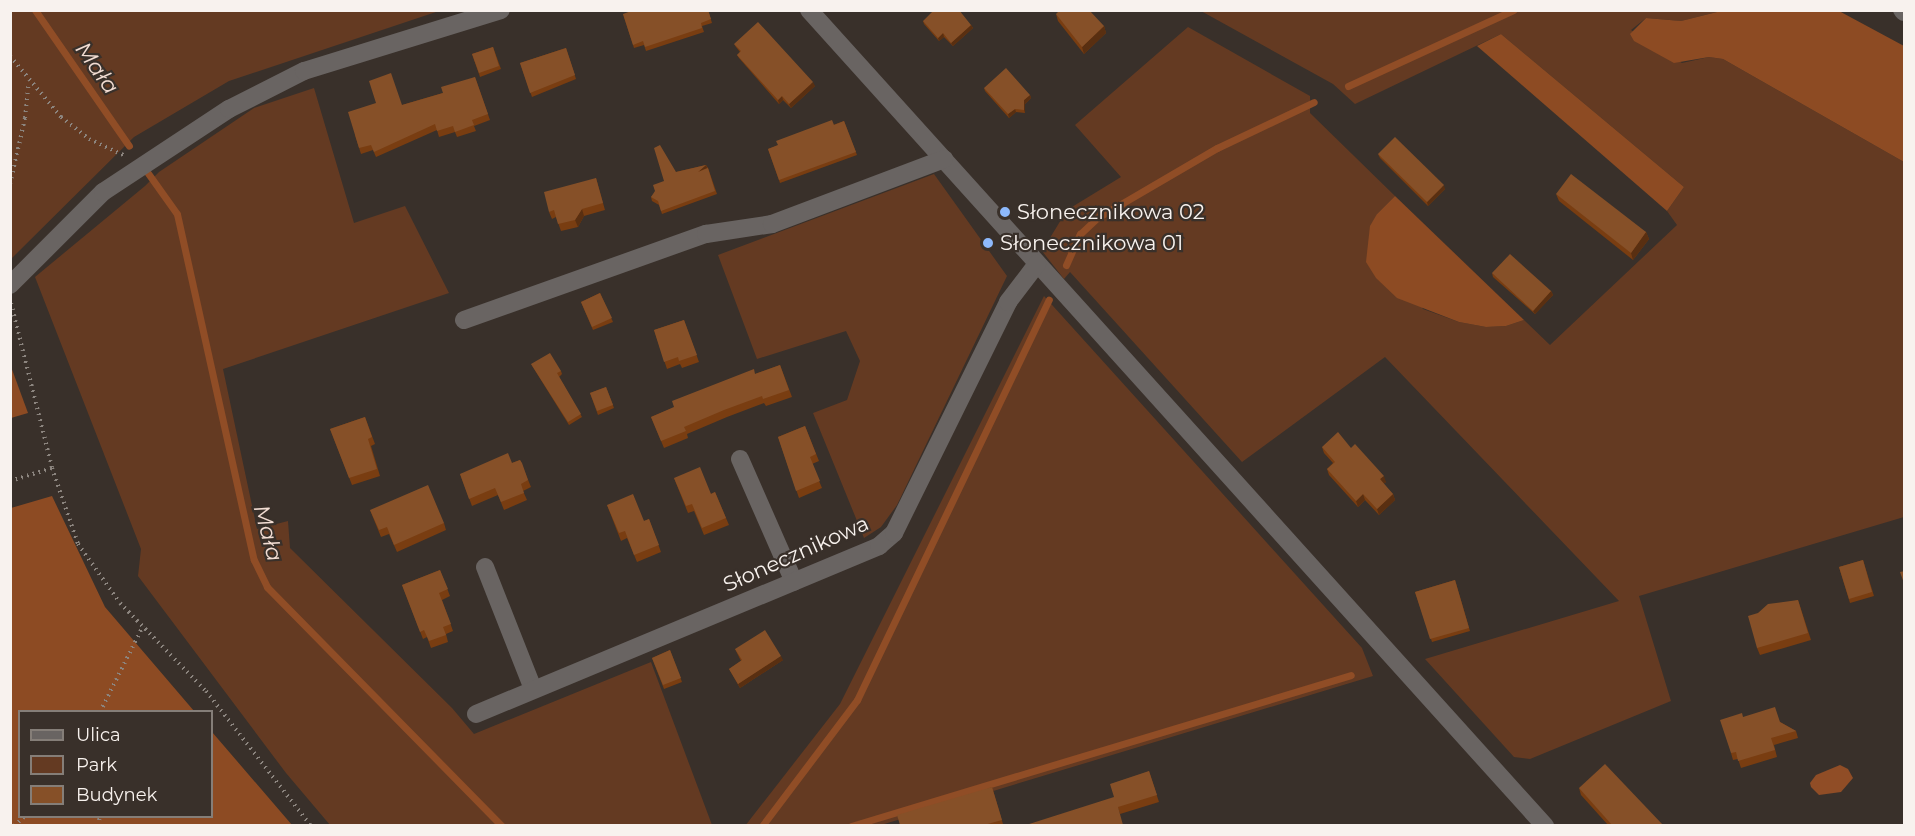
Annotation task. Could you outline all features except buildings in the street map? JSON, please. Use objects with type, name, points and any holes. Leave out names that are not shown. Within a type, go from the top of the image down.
[{"type":"street","points":[[10,285],[103,192],[229,109],[304,71],[501,10]]},
{"type":"street","points":[[808,10],[1545,825]]},
{"type":"street","points":[[464,320],[706,234],[772,224],[944,159]]},
{"type":"street","name":"Słonecznikowa","points":[[476,714],[869,551],[894,533],[1008,302],[1037,264]]},
{"type":"street","points":[[740,459],[795,582]]},
{"type":"street","points":[[485,567],[533,689]]},
{"type":"path","points":[[10,56],[61,117],[89,139],[144,165]]},
{"type":"path","points":[[10,184],[26,118],[29,81]]},
{"type":"path","points":[[10,303],[52,468],[78,544],[120,603],[206,691],[311,825]]},
{"type":"path","points":[[10,480],[52,468]]},
{"type":"path","points":[[101,710],[143,626]]},
{"type":"green space","points":[[11,11],[439,11],[229,81],[134,137],[11,259]]},
{"type":"green space","points":[[1201,11],[1721,11],[1681,21],[1646,18],[1631,30],[1682,63],[1709,57],[1723,59],[1904,162],[1904,517],[1639,596],[1671,701],[1530,759],[1514,757],[1425,659],[1619,601],[1385,357],[1242,462],[1070,272],[1064,279],[1042,251],[1067,210],[1121,177],[1075,125],[1188,27],[1310,96],[1310,113],[1395,196],[1377,214],[1423,309],[1459,322],[1486,327],[1506,326],[1524,320],[1550,345],[1677,225],[1667,211],[1684,187],[1501,34],[1355,104],[1333,84]]},
{"type":"green space","points":[[314,88],[354,223],[405,206],[449,293],[223,369],[257,529],[288,521],[290,548],[452,708],[474,734],[651,662],[712,825],[330,825],[286,773],[138,576],[141,549],[35,277],[159,172],[254,108]]},
{"type":"green space","points":[[934,174],[1007,276],[897,505],[881,527],[864,538],[813,413],[847,400],[860,361],[846,331],[757,359],[718,255]]},
{"type":"green space","points":[[1044,296],[1362,648],[1373,676],[881,825],[745,826],[840,704]]},
{"type":"shaded area","points":[[1721,11],[1839,11],[1904,46],[1904,162],[1723,59],[1709,57],[1674,63],[1634,41],[1630,34],[1646,18],[1681,21]]},
{"type":"shaded area","points":[[1501,34],[1684,187],[1667,211],[1477,46]]},
{"type":"shaded area","points":[[1395,196],[1524,320],[1506,326],[1486,327],[1459,322],[1397,298],[1376,278],[1366,262],[1370,226],[1377,214]]},
{"type":"shaded area","points":[[10,364],[28,413],[11,418],[10,418]]},
{"type":"shaded area","points":[[52,496],[105,607],[193,710],[18,710],[18,818],[213,818],[213,733],[292,825],[11,825],[11,508]]},
{"type":"shaded area","points":[[1840,765],[1848,769],[1853,778],[1841,792],[1819,795],[1810,783],[1816,775]]},
{"type":"waterway","name":"Mała","points":[[35,10],[129,146]]},
{"type":"waterway","points":[[1348,86],[1513,10]]},
{"type":"waterway","points":[[1066,265],[1080,234],[1097,218],[1217,148],[1314,102]]},
{"type":"waterway","name":"Mała","points":[[145,169],[177,214],[254,560],[267,587],[502,826]]},
{"type":"waterway","points":[[762,826],[857,700],[1049,300]]},
{"type":"waterway","points":[[851,826],[1351,675]]},
{"type":"place","name":"Słonecznikowa 02","points":[[1005,212]]},
{"type":"place","name":"Słonecznikowa 01","points":[[988,243]]}]
